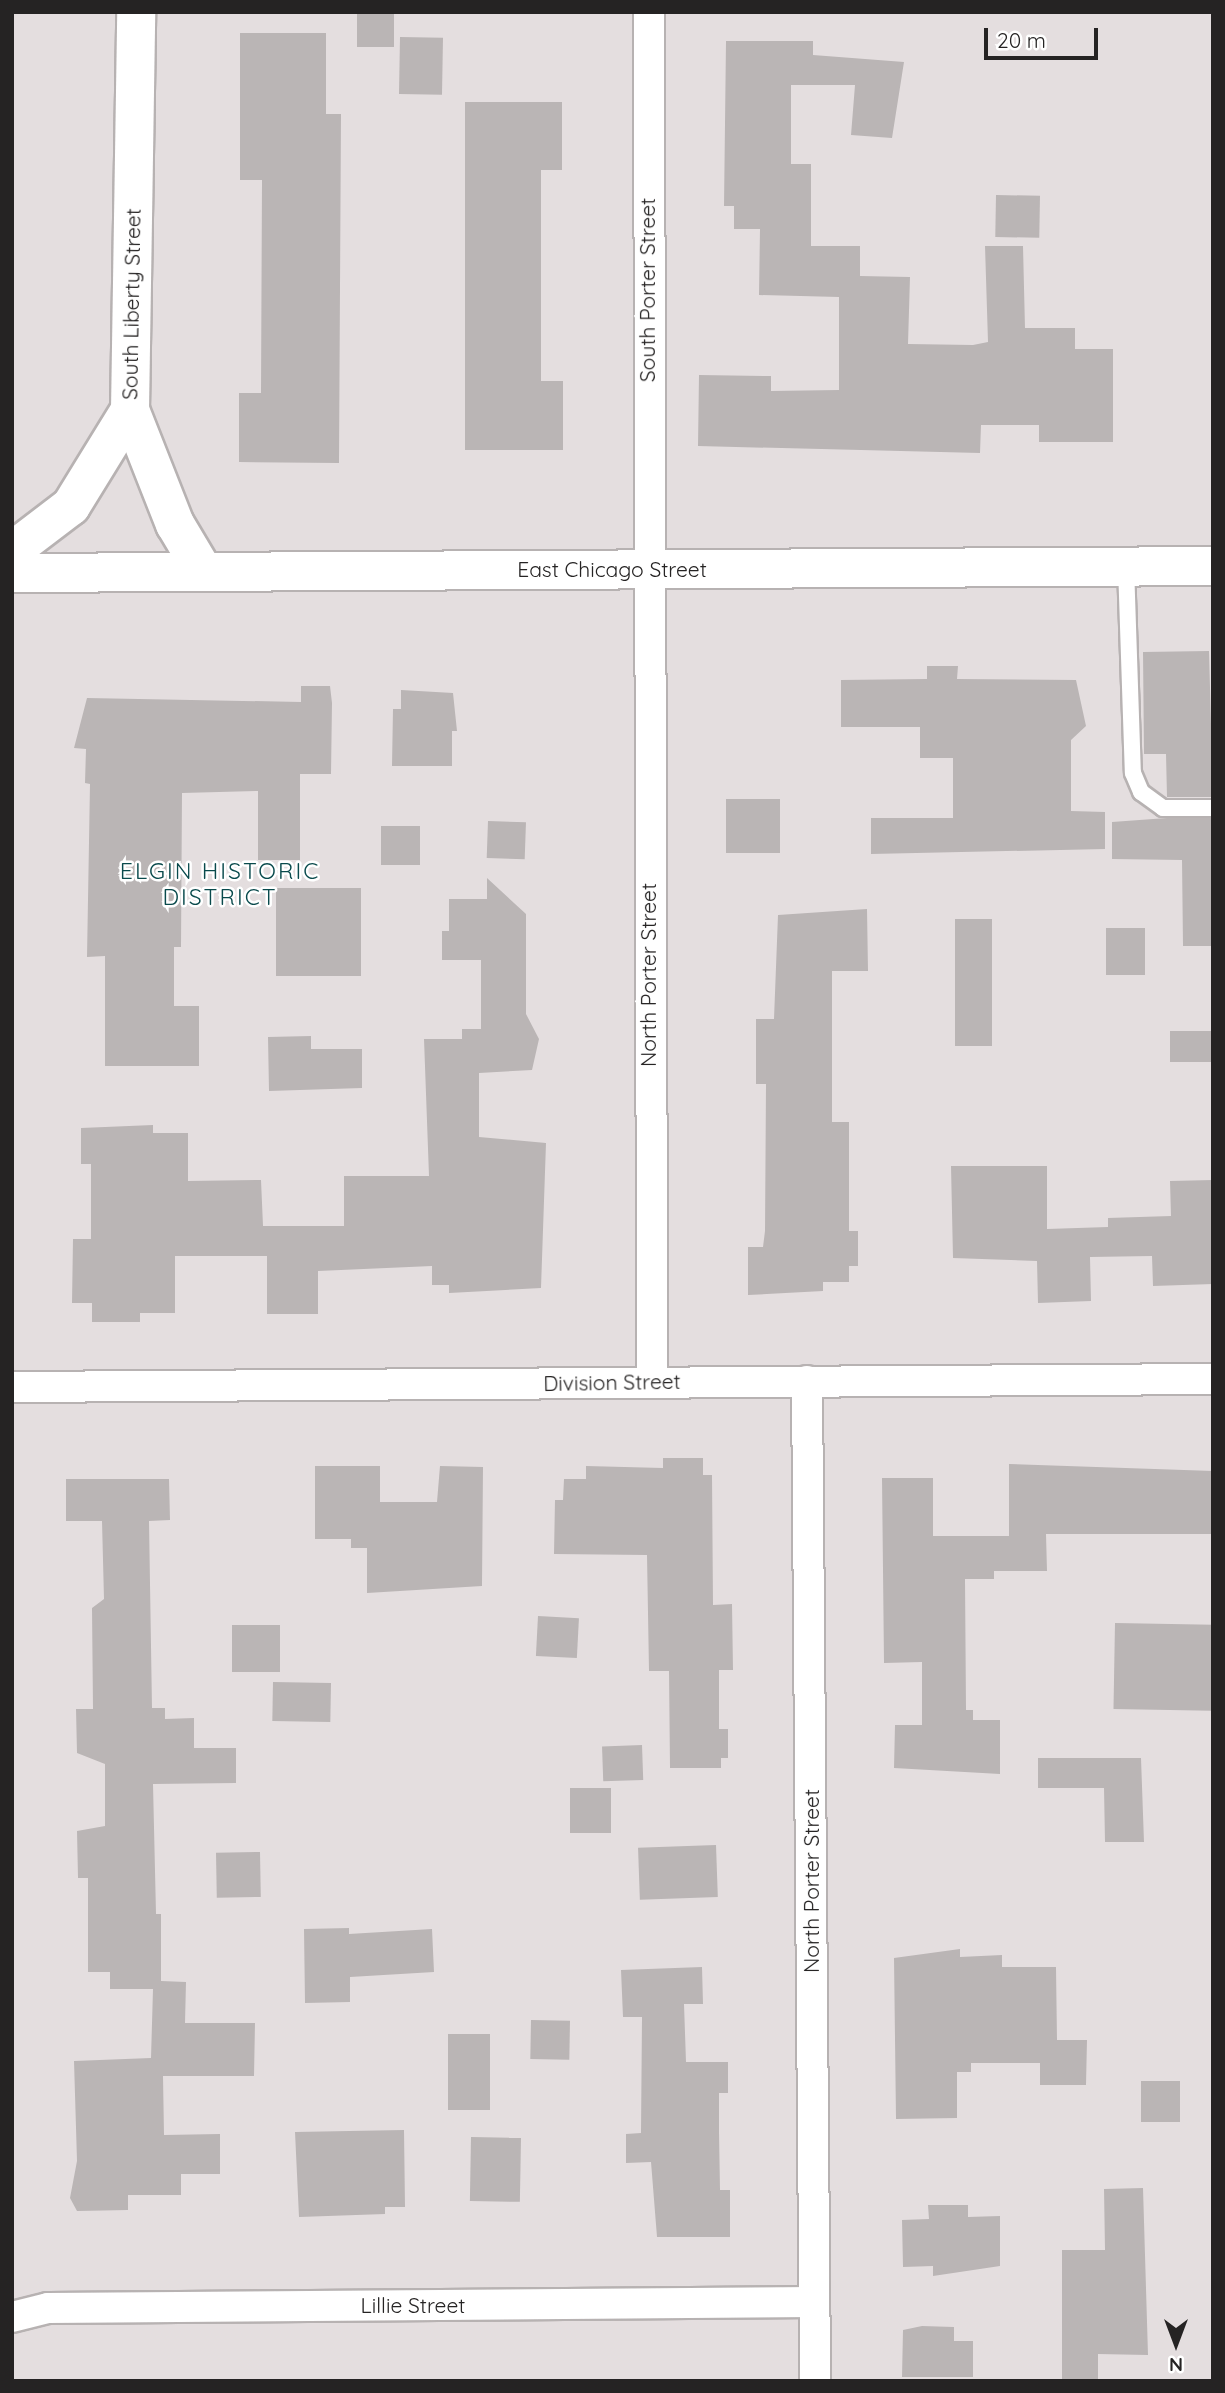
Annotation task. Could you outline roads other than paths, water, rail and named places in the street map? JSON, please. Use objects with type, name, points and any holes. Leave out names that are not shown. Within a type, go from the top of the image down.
[{"type":"street","name":"South Liberty Street","points":[[12,551],[71,506],[130,410],[136,12]]},
{"type":"street","name":"South Porter Street","points":[[646,568],[649,12]]},
{"type":"street","points":[[130,410],[175,524],[203,571]]},
{"type":"street","name":"East Chicago Street","points":[[12,573],[1213,566]]},
{"type":"street","name":"North Porter Street","points":[[646,568],[652,1382]]},
{"type":"street","name":"Division Street","points":[[12,1387],[1213,1379]]},
{"type":"street","name":"North Porter Street","points":[[807,1381],[816,2381]]},
{"type":"street","name":"Lillie Street","points":[[12,2317],[48,2308],[814,2302]]},
{"type":"lane","points":[[1126,566],[1133,773],[1141,792],[1163,808],[1213,808]]},
{"type":"district","name":"ELGIN HISTORIC DISTRICT","points":[[220,884]]}]
